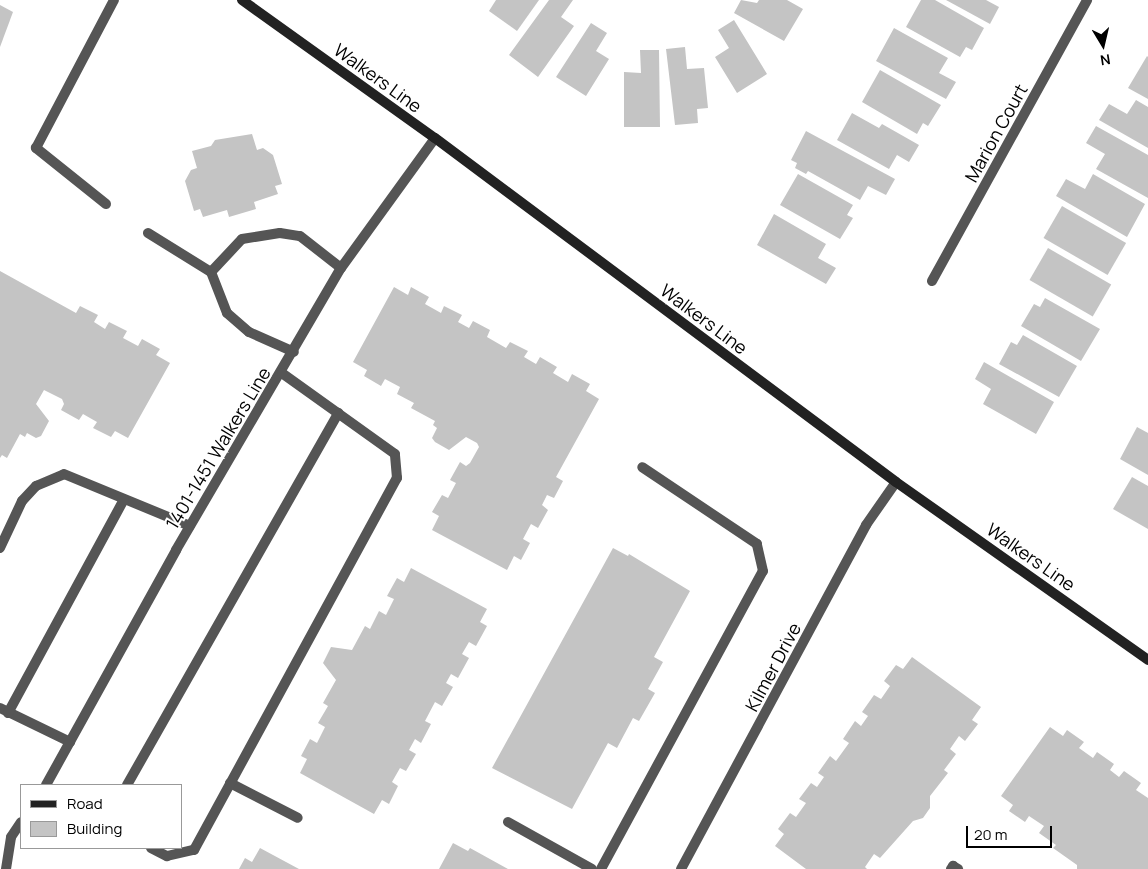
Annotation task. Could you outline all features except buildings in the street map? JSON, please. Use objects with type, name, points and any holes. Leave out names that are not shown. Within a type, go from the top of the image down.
[{"type":"main road","name":"Walkers Line","points":[[242,0],[435,138],[896,482],[1148,660]]},
{"type":"street","points":[[106,204],[36,148],[114,0]]},
{"type":"street","name":"Marion Court","points":[[932,281],[1087,0]]},
{"type":"street","name":"1401-1451 Walkers Line","points":[[49,784],[190,526],[282,373],[341,268],[435,138]]},
{"type":"street","points":[[148,233],[211,272],[227,313],[249,332],[294,352]]},
{"type":"street","points":[[211,272],[242,239],[280,233],[300,236],[341,268]]},
{"type":"street","points":[[154,849],[166,856],[194,850],[397,478],[395,454],[282,373]]},
{"type":"street","points":[[128,784],[338,413]]},
{"type":"street","points":[[602,869],[763,571],[757,544],[642,467]]},
{"type":"street","points":[[0,548],[22,501],[36,486],[64,474],[190,526]]},
{"type":"street","name":"Kilmer Drive","points":[[681,869],[866,525],[896,482]]},
{"type":"street","points":[[70,742],[4,711],[124,499]]},
{"type":"street","points":[[230,783],[298,818]]},
{"type":"street","points":[[508,822],[592,869]]},
{"type":"street","points":[[6,869],[11,837],[20,824]]},
{"type":"street","points":[[951,869],[954,866],[958,869]]}]
